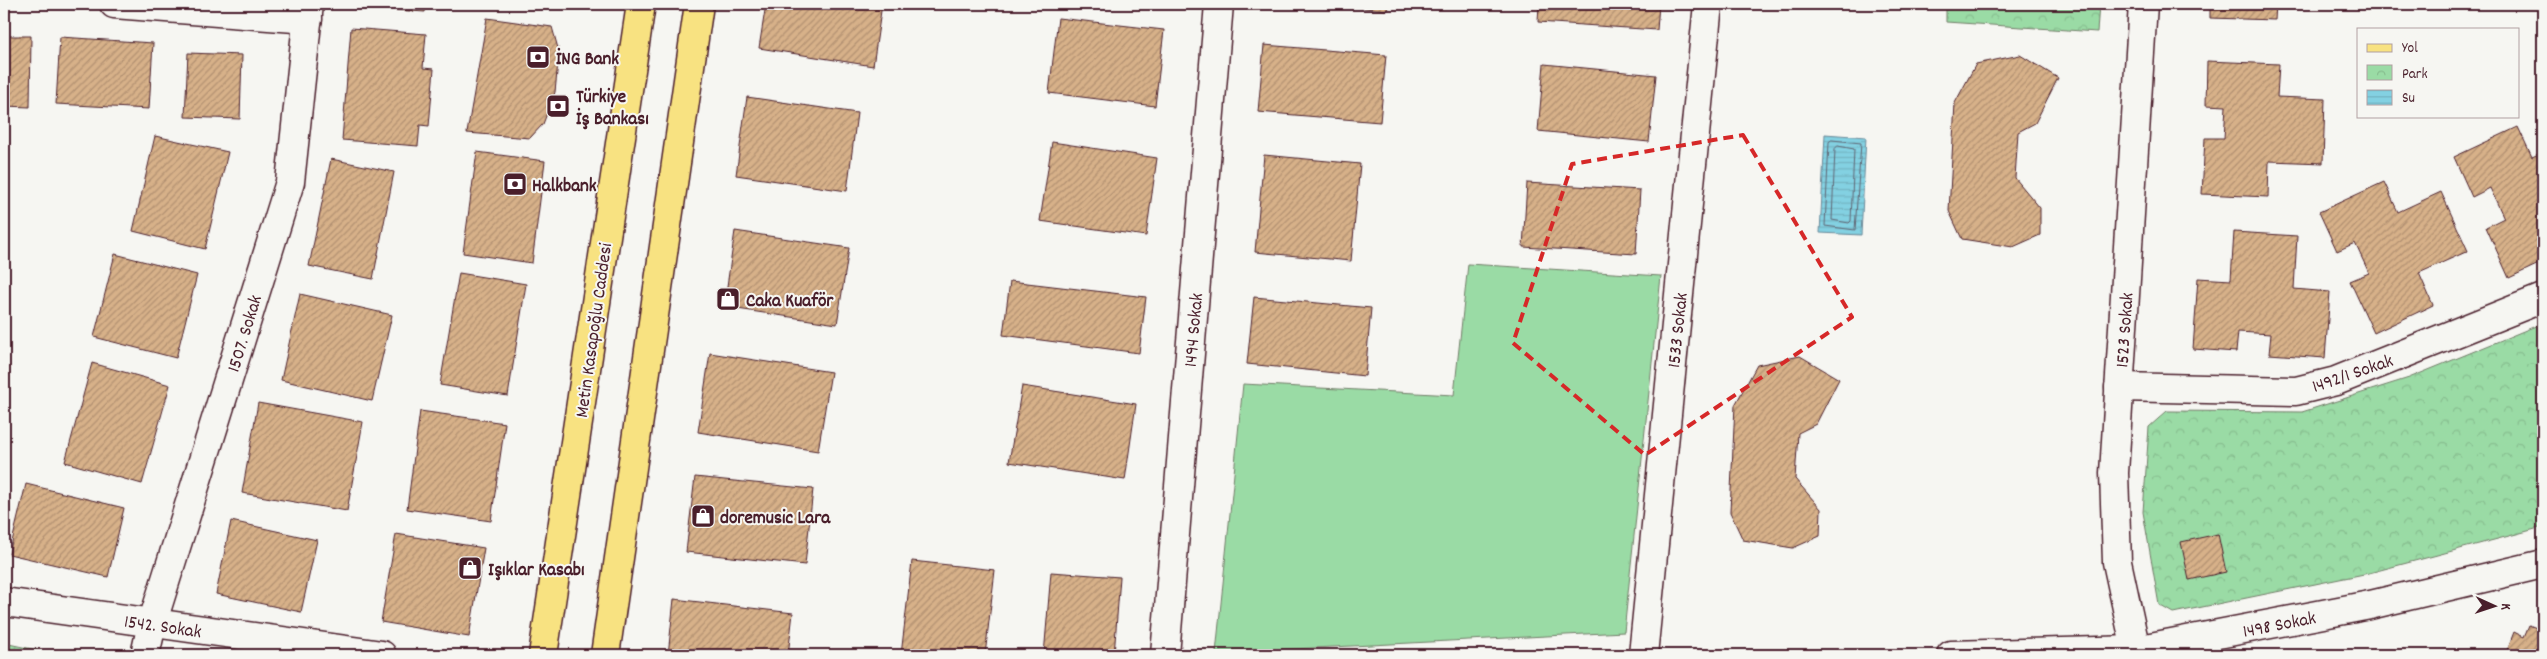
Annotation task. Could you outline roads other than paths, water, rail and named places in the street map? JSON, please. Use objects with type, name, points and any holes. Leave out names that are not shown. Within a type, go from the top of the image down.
[{"type":"main road","name":"Metin Kasapoğlu Caddesi","points":[[543,655],[641,4]]},
{"type":"main road","points":[[605,655],[699,4]]},
{"type":"street","points":[[114,4],[309,11]]},
{"type":"street","name":"1494 Sokak","points":[[1166,655],[1218,4]]},
{"type":"street","name":"1533 Sokak","points":[[1643,655],[1708,4]]},
{"type":"street","name":"1523 Sokak","points":[[2136,653],[2117,562],[2114,473],[2143,4]]},
{"type":"street","name":"1507. Sokak","points":[[145,655],[152,624],[290,182],[309,11]]},
{"type":"street","name":"1492/1 Sokak","points":[[2119,387],[2296,391],[2336,381],[2543,298]]},
{"type":"street","name":"1498 Sokak","points":[[1952,655],[2136,653],[2370,605],[2543,564]]},
{"type":"street","name":"1542. Sokak","points":[[4,602],[382,655]]},
{"type":"water","points":[[1825,134],[1866,137],[1861,235],[1820,233]]},
{"type":"place","name":"İNG Bank","points":[[538,57]]},
{"type":"place","name":"Türkiye İş Bankası","points":[[558,106]]},
{"type":"place","name":"Halkbank","points":[[515,184]]},
{"type":"place","name":"Caka Kuaför","points":[[728,299]]},
{"type":"place","name":"doremusic Lara","points":[[703,516]]},
{"type":"place","name":"Işıklar Kasabı","points":[[470,568]]}]
